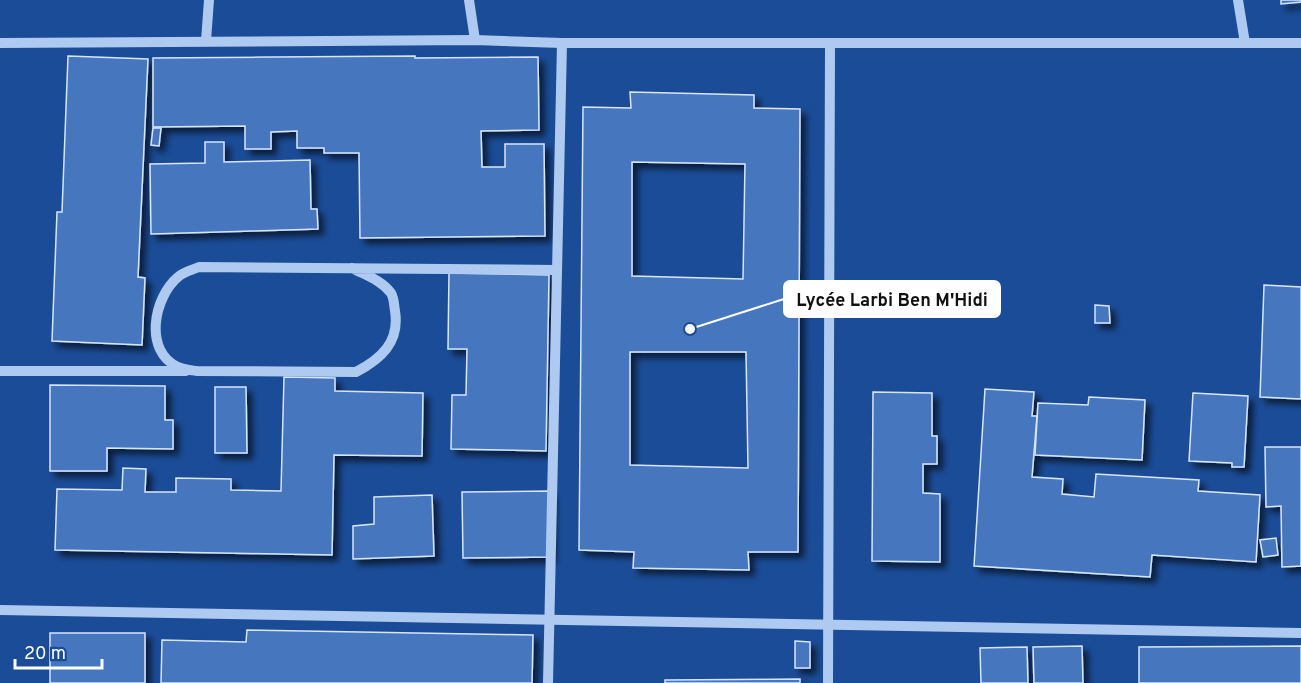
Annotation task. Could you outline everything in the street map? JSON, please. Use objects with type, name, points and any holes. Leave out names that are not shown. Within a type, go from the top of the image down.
[{"type":"street","points":[[206,41],[209,0]]},
{"type":"street","points":[[469,0],[475,40]]},
{"type":"street","points":[[1238,0],[1245,43]]},
{"type":"street","points":[[0,43],[475,40],[562,43],[1301,43]]},
{"type":"street","points":[[548,683],[562,43]]},
{"type":"street","points":[[828,683],[830,43]]},
{"type":"street","points":[[197,371],[177,367],[162,351],[156,331],[157,310],[165,290],[179,275],[199,267],[557,270]]},
{"type":"street","points":[[0,371],[356,372],[373,363],[392,344],[396,319],[392,295],[378,281],[352,268]]},
{"type":"street","points":[[0,610],[1301,633]]},
{"type":"building","points":[[1281,0],[1301,0],[1301,2],[1281,4]]},
{"type":"building","points":[[68,56],[148,59],[138,277],[145,278],[142,345],[52,341],[57,212],[62,212]]},
{"type":"building","points":[[415,56],[415,58],[538,57],[539,130],[481,131],[482,167],[505,167],[505,144],[544,144],[545,236],[360,238],[359,153],[324,153],[324,148],[297,148],[297,131],[271,132],[271,149],[245,149],[245,126],[153,127],[153,58]]},
{"type":"building","points":[[630,92],[754,95],[754,108],[800,109],[798,552],[748,552],[749,570],[633,568],[634,552],[579,550],[583,107],[631,108]],"holes":[[[632,162],[745,164],[743,279],[632,276]],[[630,352],[746,352],[748,468],[630,465]]]},
{"type":"building","points":[[153,128],[161,128],[159,146],[151,145]]},
{"type":"building","points":[[205,142],[224,142],[224,162],[310,160],[311,209],[317,209],[318,229],[151,234],[150,164],[205,163]]},
{"type":"building","points":[[449,273],[549,275],[546,451],[451,449],[452,395],[466,395],[467,349],[448,349]]},
{"type":"building","points":[[1264,285],[1301,287],[1301,399],[1260,397]]},
{"type":"building","points":[[1095,305],[1109,306],[1110,323],[1095,323]]},
{"type":"building","points":[[284,377],[335,378],[335,391],[423,393],[422,456],[334,455],[332,555],[55,550],[57,489],[122,490],[123,468],[146,469],[145,492],[176,492],[176,478],[231,479],[231,490],[281,491]]},
{"type":"building","points":[[50,385],[165,386],[165,420],[173,420],[173,449],[107,448],[107,471],[50,471]]},
{"type":"building","points":[[215,387],[246,387],[247,453],[215,453]]},
{"type":"building","points":[[985,389],[1034,392],[1032,416],[1037,416],[1032,477],[1063,479],[1062,494],[1094,497],[1096,474],[1199,480],[1198,491],[1260,495],[1256,562],[1152,555],[1150,577],[974,566]]},
{"type":"building","points":[[873,392],[932,393],[932,436],[937,436],[937,464],[923,464],[923,493],[940,494],[940,562],[872,561]]},
{"type":"building","points":[[1193,393],[1248,396],[1244,467],[1232,467],[1232,463],[1189,461]]},
{"type":"building","points":[[1089,397],[1145,400],[1142,460],[1035,455],[1038,403],[1088,405]]},
{"type":"building","points":[[1265,447],[1301,447],[1301,566],[1282,567],[1281,506],[1266,507]]},
{"type":"building","points":[[550,491],[550,557],[463,558],[462,492]]},
{"type":"building","points":[[432,495],[434,556],[353,559],[353,526],[374,524],[374,497]]},
{"type":"building","points":[[1276,538],[1278,555],[1263,557],[1260,540]]},
{"type":"building","points":[[247,630],[533,635],[532,683],[161,683],[162,640],[246,642]]},
{"type":"building","points":[[50,633],[145,633],[145,683],[50,683]]},
{"type":"building","points":[[795,641],[810,642],[810,668],[795,668]]},
{"type":"building","points":[[1082,646],[1083,683],[1034,683],[1033,647]]},
{"type":"building","points":[[1301,646],[1301,683],[1139,683],[1139,647]]},
{"type":"building","points":[[1027,647],[1028,683],[981,683],[980,648]]},
{"type":"building","points":[[800,679],[800,683],[665,683],[665,680]]},
{"type":"place","name":"Lycée Larbi Ben M'Hidi","points":[[690,329]]}]
